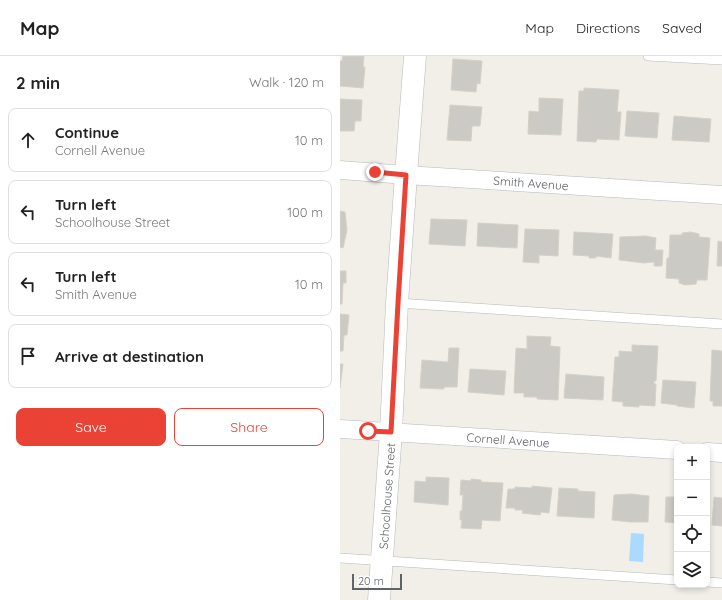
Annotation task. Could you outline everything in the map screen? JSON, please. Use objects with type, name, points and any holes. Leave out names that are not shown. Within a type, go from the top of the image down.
[{"type":"street","name":"Schoolhouse Street","points":[[379,600],[415,56]]},
{"type":"street","name":"Smith Avenue","points":[[340,170],[722,195]]},
{"type":"street","name":"Cornell Avenue","points":[[340,429],[674,450]]},
{"type":"street","points":[[710,452],[722,453]]},
{"type":"lane","points":[[648,56],[722,60]]},
{"type":"lane","points":[[398,303],[722,324]]},
{"type":"lane","points":[[340,558],[674,580]]},
{"type":"lane","points":[[710,582],[722,583]]},
{"type":"water","points":[[631,533],[644,534],[643,562],[629,561]]},
{"type":"building","points":[[343,56],[364,56],[363,67],[365,67],[363,88],[340,86],[340,61],[342,61]]},
{"type":"building","points":[[453,59],[482,61],[480,84],[477,83],[476,92],[451,90]]},
{"type":"building","points":[[584,88],[619,90],[617,112],[621,112],[619,140],[597,139],[596,142],[577,141],[579,91],[584,91]]},
{"type":"building","points":[[539,98],[563,99],[561,135],[528,134],[529,111],[539,112]]},
{"type":"building","points":[[340,99],[362,100],[361,121],[355,121],[354,131],[340,131]]},
{"type":"building","points":[[450,105],[482,107],[480,126],[472,126],[471,141],[447,140]]},
{"type":"building","points":[[627,111],[659,113],[657,138],[625,136]]},
{"type":"building","points":[[674,116],[711,119],[709,142],[672,140]]},
{"type":"building","points":[[340,211],[345,212],[347,230],[343,248],[340,247]]},
{"type":"building","points":[[431,219],[467,220],[465,246],[429,244]]},
{"type":"building","points":[[478,223],[518,225],[517,248],[477,246]]},
{"type":"building","points":[[525,229],[559,230],[558,256],[539,255],[539,263],[523,262]]},
{"type":"building","points":[[574,232],[613,234],[611,258],[596,256],[596,258],[589,258],[589,256],[573,255]]},
{"type":"building","points":[[691,232],[699,234],[699,237],[710,238],[707,280],[697,280],[696,284],[685,285],[679,283],[679,279],[666,278],[667,258],[669,258],[670,235],[682,235],[682,233]]},
{"type":"building","points":[[646,236],[656,238],[655,250],[663,250],[662,266],[654,266],[654,262],[644,263],[619,260],[620,237]]},
{"type":"building","points":[[718,241],[722,242],[722,266],[717,266]]},
{"type":"building","points":[[340,271],[346,271],[346,283],[343,283],[342,304],[340,304]]},
{"type":"building","points":[[340,314],[349,315],[347,335],[344,335],[343,351],[340,351]]},
{"type":"building","points":[[527,336],[551,337],[550,346],[560,347],[558,400],[524,397],[524,393],[514,393],[516,348],[527,349]]},
{"type":"building","points":[[632,345],[658,346],[656,381],[654,381],[654,384],[656,384],[655,406],[623,406],[623,402],[612,401],[615,357],[619,357],[619,351],[632,352]]},
{"type":"building","points":[[449,348],[459,348],[457,387],[444,387],[444,389],[420,388],[422,360],[448,362]]},
{"type":"building","points":[[712,350],[722,351],[722,406],[713,406],[713,401],[710,401]]},
{"type":"building","points":[[340,364],[343,364],[340,388]]},
{"type":"building","points":[[470,369],[506,371],[504,395],[468,392]]},
{"type":"building","points":[[566,374],[604,377],[603,400],[564,398]]},
{"type":"building","points":[[663,380],[696,382],[694,408],[661,403]]},
{"type":"building","points":[[426,477],[449,478],[448,505],[414,502],[415,481],[426,482]]},
{"type":"building","points":[[471,479],[481,480],[481,482],[503,483],[500,521],[482,520],[481,529],[461,528],[462,520],[460,520],[460,511],[462,511],[463,495],[460,495],[461,480],[471,481]]},
{"type":"building","points":[[532,486],[552,488],[549,513],[541,512],[540,515],[522,513],[523,510],[506,508],[508,489],[515,489],[515,487],[532,488]]},
{"type":"building","points":[[559,488],[595,492],[594,518],[557,516]]},
{"type":"building","points":[[631,494],[649,496],[648,522],[612,520],[614,495]]},
{"type":"building","points":[[666,497],[674,497],[674,523],[665,522]]},
{"type":"building","points":[[714,497],[722,498],[722,526],[712,525]]},
{"type":"route","points":[[368,431],[391,432],[406,175],[375,172]]}]
